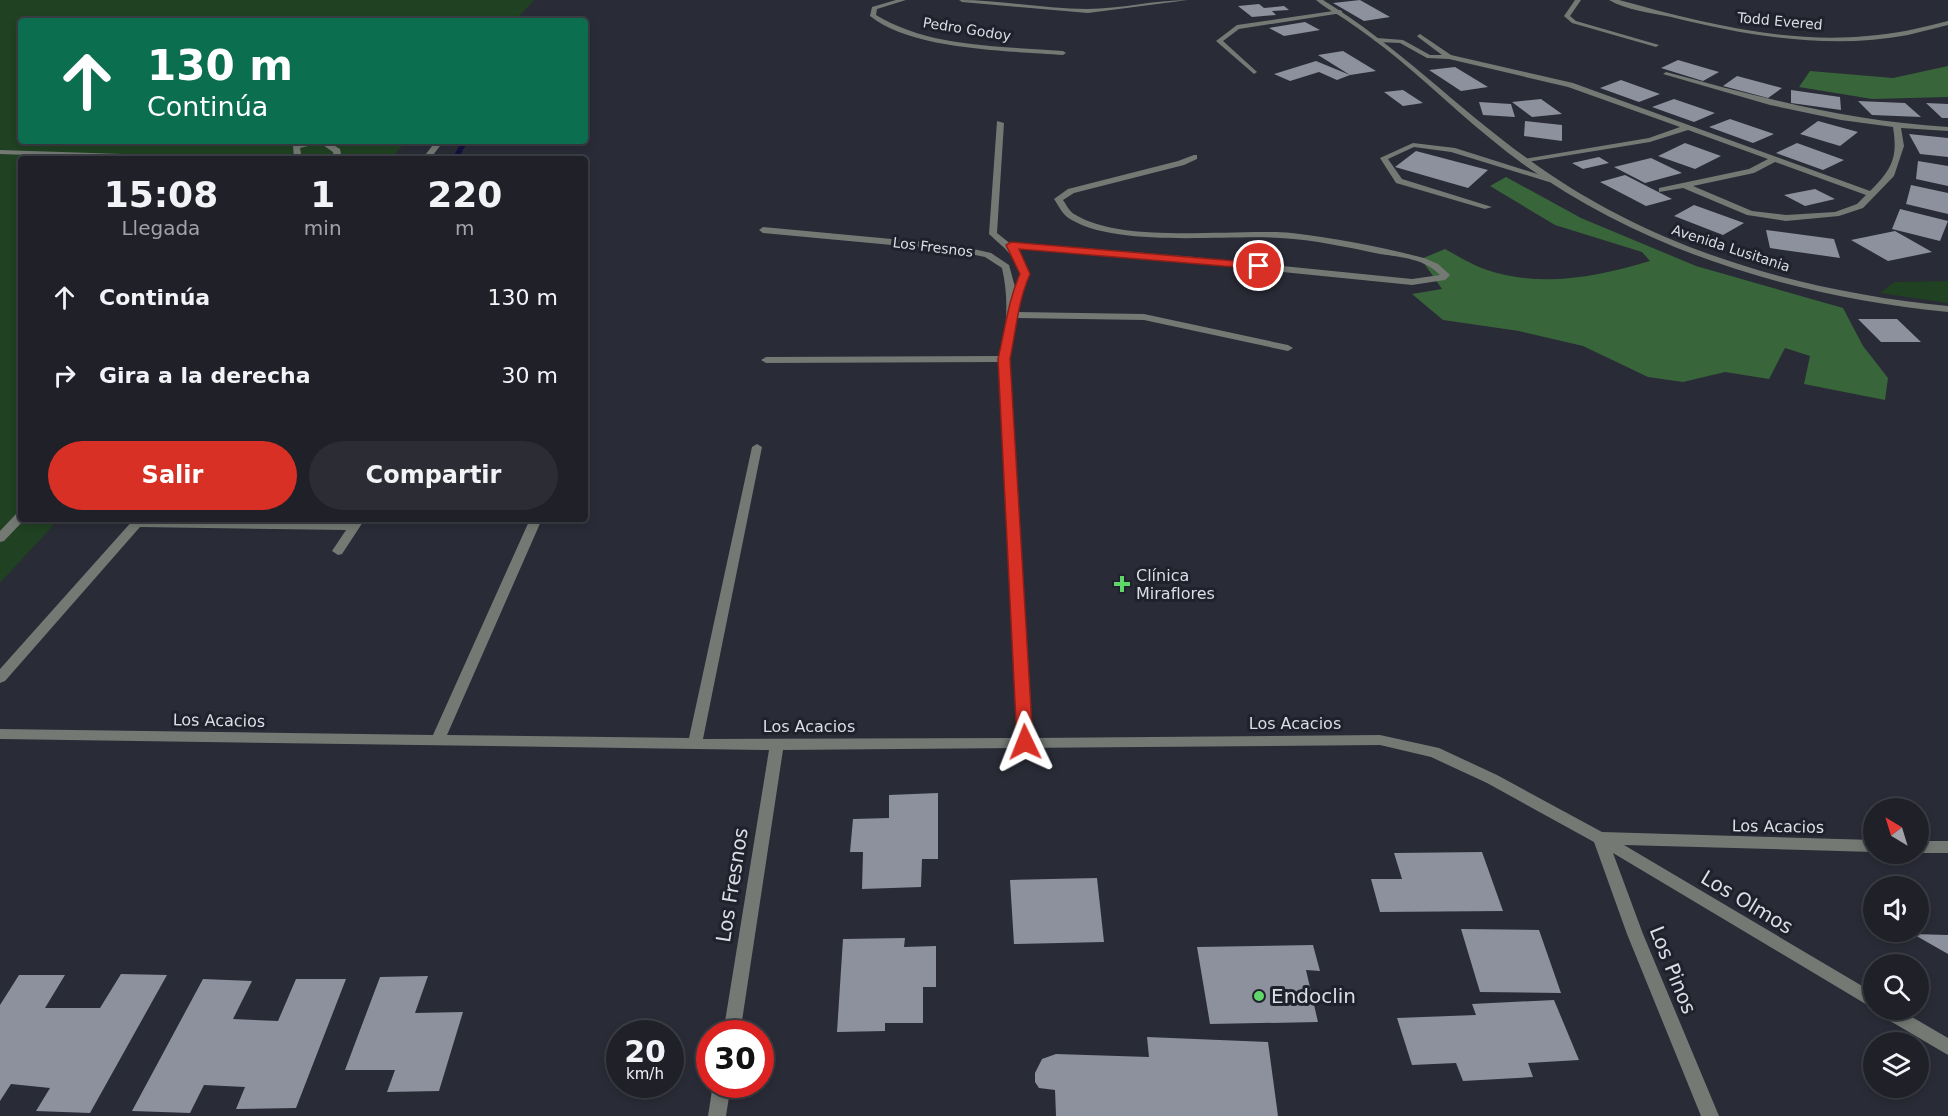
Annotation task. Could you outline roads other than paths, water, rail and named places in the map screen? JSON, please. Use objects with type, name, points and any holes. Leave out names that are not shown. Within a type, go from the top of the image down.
[{"type":"street","name":"Pedro Godoy","points":[[903,0],[874,8],[873,16],[881,23],[930,38],[1063,53]]},
{"type":"street","name":"Pedro Godoy","points":[[962,0],[1088,11],[1185,0]]},
{"type":"street","name":"Avenida Lusitania","points":[[1319,0],[1340,12],[1377,40],[1524,161],[1574,195],[1634,227],[1712,258],[1812,288],[1860,300],[1948,309]]},
{"type":"street","points":[[1578,0],[1567,16],[1574,22],[1656,45]]},
{"type":"street","name":"Todd Evered","points":[[1612,0],[1704,24],[1796,37],[1885,36],[1919,32],[1948,23]]},
{"type":"street","points":[[1254,72],[1219,41],[1237,27],[1340,12]]},
{"type":"street","name":"Avenida Lusitania","points":[[1420,36],[1449,57]]},
{"type":"street","name":"Avenida Lusitania","points":[[1377,40],[1401,41],[1429,57],[1449,57],[1570,85],[1872,194]]},
{"type":"street","points":[[1665,74],[1781,105],[1897,128],[1948,129]]},
{"type":"street","points":[[1000,123],[993,234],[1011,245],[1025,274],[1014,299]]},
{"type":"street","points":[[1524,161],[1640,142],[1686,128]]},
{"type":"street","points":[[1686,186],[1750,213],[1785,218],[1836,214],[1860,206],[1891,174],[1900,146],[1897,128]]},
{"type":"street","points":[[298,156],[296,147],[308,144]]},
{"type":"street","points":[[326,144],[338,151],[338,156]]},
{"type":"street","points":[[428,156],[437,144]]},
{"type":"street","points":[[1488,207],[1399,181],[1384,158],[1413,145],[1423,146],[1452,150],[1552,180]]},
{"type":"street","points":[[0,152],[122,156]]},
{"type":"street","points":[[1011,245],[1194,260],[1412,282],[1442,278],[1445,275],[1434,266],[1406,256],[1324,240],[1278,234],[1153,236],[1087,223],[1069,215],[1059,207],[1058,199],[1071,191],[1181,163],[1194,157]]},
{"type":"street","points":[[1662,190],[1751,171],[1775,159]]},
{"type":"street","name":"Los Fresnos","points":[[763,230],[974,251],[988,255],[1006,267],[1014,299],[1014,315],[1004,359],[1025,742]]},
{"type":"street","points":[[1014,315],[1144,316],[1288,348]]},
{"type":"street","points":[[766,360],[1004,359]]},
{"type":"street","points":[[695,742],[757,447]]},
{"type":"street","points":[[0,538],[18,519]]},
{"type":"street","points":[[0,678],[137,522]]},
{"type":"street","points":[[338,551],[356,522]]},
{"type":"street","points":[[438,740],[535,522]]},
{"type":"street","name":"Los Acacios","points":[[0,734],[777,744],[1380,740],[1434,752],[1492,779],[1600,838],[1863,846]]},
{"type":"street","name":"Los Fresnos","points":[[733,1020],[777,744]]},
{"type":"street","name":"Los Olmos","points":[[1600,838],[1863,995]]},
{"type":"street","name":"Los Pinos","points":[[1600,838],[1635,934],[1710,1116]]},
{"type":"street","points":[[1929,847],[1948,847]]},
{"type":"street","points":[[1903,1020],[1948,1047]]},
{"type":"street","points":[[717,1116],[720,1098]]},
{"type":"waterway","points":[[457,156],[463,144]]},
{"type":"place","name":"Clínica Miraflores","points":[[1122,584]]},
{"type":"place","name":"Endoclin","points":[[1259,996]]}]
